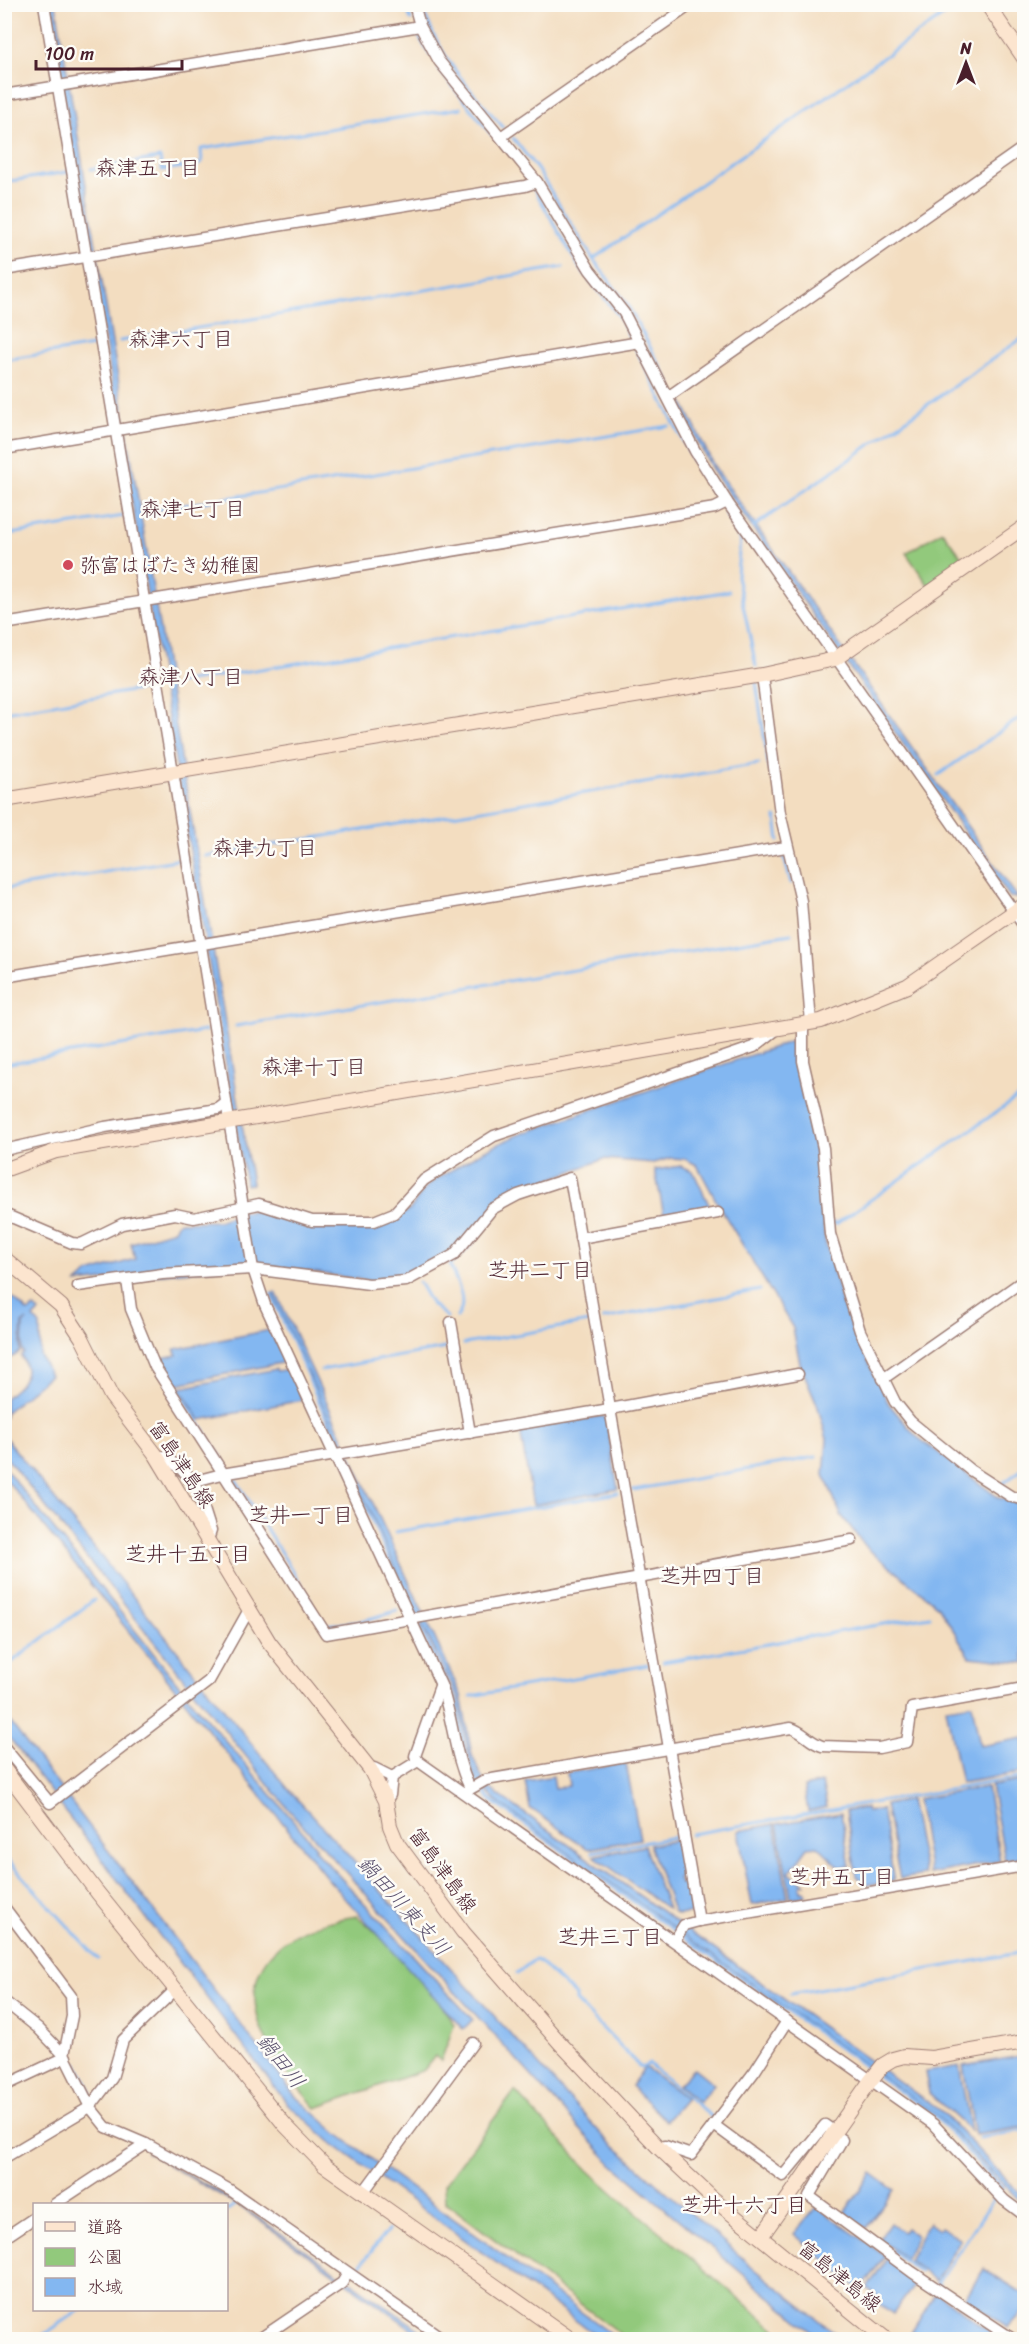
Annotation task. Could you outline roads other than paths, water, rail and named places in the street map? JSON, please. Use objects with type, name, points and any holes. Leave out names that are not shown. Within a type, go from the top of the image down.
[{"type":"street","points":[[44,4],[63,85],[86,257],[120,430],[148,600],[180,771],[206,943],[226,1103],[235,1119],[253,1269],[265,1305],[333,1456],[408,1620],[441,1685],[450,1711],[467,1790]]},
{"type":"street","points":[[414,4],[420,26],[452,78],[502,136],[537,182],[590,270],[624,313],[669,396],[695,451],[727,502],[841,655],[1020,908],[1024,926]]},
{"type":"street","points":[[502,136],[692,4]]},
{"type":"street","points":[[987,4],[1024,58]]},
{"type":"street","points":[[4,95],[420,26]]},
{"type":"street","points":[[669,396],[1024,147]]},
{"type":"street","points":[[4,270],[525,186],[537,182]]},
{"type":"street","points":[[4,449],[640,342]]},
{"type":"street","points":[[4,624],[715,508],[727,502]]},
{"type":"street","points":[[4,800],[762,675],[841,655],[1024,527]]},
{"type":"street","points":[[762,675],[774,776],[786,847],[801,902],[807,1024],[803,1061],[823,1148],[830,1234],[850,1307],[895,1402],[911,1422],[938,1445],[1012,1497],[1024,1499]]},
{"type":"street","points":[[4,977],[786,847]]},
{"type":"street","points":[[4,1170],[56,1151],[807,1024],[841,1014],[907,986],[1020,908]]},
{"type":"street","points":[[4,1215],[72,1243],[81,1244],[122,1224],[175,1214],[194,1218],[226,1213],[244,1206],[259,1204],[312,1221],[364,1222],[386,1217],[402,1207],[424,1180],[494,1136],[754,1047],[776,1030]]},
{"type":"street","points":[[4,1150],[105,1127],[218,1109],[226,1103]]},
{"type":"street","points":[[78,1286],[162,1274],[253,1269],[369,1284],[406,1281],[454,1255],[492,1209],[518,1195],[570,1178],[699,1921]]},
{"type":"street","points":[[580,1238],[718,1213]]},
{"type":"street","name":"富島津島線","points":[[4,1258],[61,1306],[82,1338],[121,1410],[156,1455],[269,1642],[370,1769],[386,1801],[390,1826],[397,1843],[463,1932],[560,2043],[658,2147],[711,2197],[887,2340]]},
{"type":"street","points":[[127,1280],[130,1309],[155,1367],[326,1634],[852,1540]]},
{"type":"street","points":[[883,1379],[1024,1280]]},
{"type":"street","points":[[451,1322],[470,1433]]},
{"type":"street","points":[[195,1481],[222,1474],[610,1409],[798,1374]]},
{"type":"street","points":[[156,1455],[166,1457],[195,1481],[211,1531],[208,1540]]},
{"type":"street","points":[[4,1747],[50,1803],[209,1681],[250,1608]]},
{"type":"street","points":[[441,1685],[418,1742],[415,1755],[418,1761],[467,1790],[679,1935],[787,2021],[875,2074],[933,2124],[1004,2200],[1024,2215]]},
{"type":"street","points":[[467,1790],[486,1780],[791,1728],[800,1730],[813,1744],[879,1748],[907,1742],[912,1708],[1024,1688]]},
{"type":"street","points":[[392,1777],[418,1761]]},
{"type":"street","points":[[4,1768],[97,1892],[285,2125],[324,2165],[572,2340]]},
{"type":"street","points":[[370,1769],[392,1777]]},
{"type":"street","points":[[386,1801],[390,1796],[392,1777]]},
{"type":"street","points":[[679,1935],[699,1921],[1024,1866]]},
{"type":"street","points":[[4,1907],[71,1996],[72,2016],[65,2056]]},
{"type":"street","points":[[4,2158],[90,2108],[112,2078],[123,2040],[176,1989]]},
{"type":"street","points":[[4,2001],[38,2028],[65,2056],[90,2108],[106,2127],[146,2144],[230,2190],[346,2277],[445,2340]]},
{"type":"street","points":[[658,2147],[665,2146],[691,2155],[755,2071],[787,2021]]},
{"type":"street","points":[[761,2237],[875,2074],[893,2059],[904,2056],[932,2058],[1024,2042]]},
{"type":"street","points":[[362,2194],[473,2043]]},
{"type":"street","points":[[4,2086],[65,2056]]},
{"type":"street","points":[[714,2125],[783,2176],[825,2125],[842,2140],[809,2196],[912,2272],[1014,2340]]},
{"type":"street","points":[[58,2203],[146,2144]]},
{"type":"street","points":[[4,2238],[33,2219]]},
{"type":"street","points":[[258,2340],[346,2277]]},
{"type":"water","points":[[49,5],[56,5],[252,1184],[246,1185]]},
{"type":"water","points":[[680,396],[714,466],[1018,898],[1010,897],[714,473],[675,398]]},
{"type":"water","points":[[789,1042],[795,1042],[813,1129],[825,1240],[843,1307],[889,1404],[916,1436],[999,1498],[1024,1505],[1024,1663],[970,1657],[939,1607],[868,1549],[841,1515],[824,1475],[827,1439],[817,1404],[800,1364],[793,1328],[719,1206],[697,1165],[685,1159],[671,1158],[653,1163],[604,1159],[516,1192],[452,1252],[406,1277],[370,1281],[259,1264],[77,1283],[89,1273],[135,1259],[131,1243],[174,1230],[178,1222],[219,1221],[240,1212],[258,1211],[313,1229],[385,1223],[409,1211],[426,1187],[437,1179],[479,1153],[518,1135]]},
{"type":"water","points":[[681,1166],[693,1171],[710,1207],[664,1215],[655,1170]]},
{"type":"water","points":[[276,1292],[461,1695],[472,1755],[485,1785],[943,2113],[1024,2198],[1024,2205],[936,2115],[501,1805],[481,1786],[471,1766],[458,1697],[416,1613],[280,1310],[273,1293]]},
{"type":"water","points":[[12,1297],[28,1312],[34,1308],[39,1312],[34,1318],[40,1325],[40,1355],[50,1375],[5,1413],[5,1398],[16,1389],[26,1375],[25,1363],[21,1356],[24,1353],[22,1350],[23,1324],[27,1320],[22,1324],[20,1352],[5,1362],[5,1354],[12,1348],[5,1328],[5,1305]]},
{"type":"water","points":[[270,1330],[286,1362],[177,1384],[161,1358],[177,1355],[175,1349]]},
{"type":"water","points":[[276,1369],[277,1371],[288,1369],[303,1400],[200,1420],[180,1388]]},
{"type":"water","points":[[601,1416],[606,1418],[618,1489],[533,1505],[520,1430]]},
{"type":"water","points":[[4,1436],[289,1790],[605,2138],[756,2270],[843,2339],[820,2339],[611,2163],[290,1811],[5,1456]]},
{"type":"water","points":[[4,1467],[194,1704],[316,1847],[314,1849],[473,2020],[463,2029],[328,1879],[5,1478]]},
{"type":"water","points":[[972,1704],[980,1746],[1024,1738],[1024,1772],[961,1783],[946,1708]]},
{"type":"water","points":[[4,1714],[296,2097],[339,2135],[618,2339],[601,2339],[333,2144],[286,2102],[5,1732]]},
{"type":"water","points":[[626,1763],[640,1839],[588,1849],[530,1808],[525,1781],[553,1776],[555,1788],[569,1786],[567,1773]]},
{"type":"water","points":[[1024,1780],[1024,1857],[1005,1860],[991,1786]]},
{"type":"water","points":[[822,1783],[827,1807],[808,1811],[804,1787]]},
{"type":"water","points":[[987,1787],[1000,1861],[930,1874],[917,1799]]},
{"type":"water","points":[[910,1800],[925,1875],[900,1879],[885,1805]]},
{"type":"water","points":[[866,1808],[867,1812],[882,1809],[894,1881],[867,1885],[856,1875],[846,1811]]},
{"type":"water","points":[[841,1813],[850,1866],[840,1867],[818,1846],[808,1847],[789,1873],[805,1884],[800,1885],[801,1891],[805,1891],[806,1896],[791,1898],[777,1824]]},
{"type":"water","points":[[775,1824],[788,1898],[752,1905],[738,1831]]},
{"type":"water","points":[[679,1840],[686,1876],[678,1878],[680,1884],[687,1883],[692,1913],[679,1915],[674,1913],[649,1845]]},
{"type":"water","points":[[644,1846],[668,1909],[594,1856]]},
{"type":"water","points":[[1020,2056],[1024,2081],[1024,2127],[975,2135],[963,2066]]},
{"type":"water","points":[[959,2066],[971,2131],[929,2093],[925,2072]]},
{"type":"water","points":[[645,2067],[686,2098],[666,2121],[631,2086]]},
{"type":"water","points":[[694,2068],[714,2084],[699,2102],[678,2085]]},
{"type":"water","points":[[146,2152],[227,2196],[433,2339],[426,2339],[236,2204]]},
{"type":"water","points":[[871,2173],[894,2190],[866,2228],[844,2213]]},
{"type":"water","points":[[817,2207],[885,2256],[860,2290],[794,2234]]},
{"type":"water","points":[[929,2222],[960,2240],[936,2281],[908,2260]]},
{"type":"water","points":[[890,2223],[903,2232],[906,2228],[917,2236],[905,2258],[879,2239]]},
{"type":"water","points":[[887,2258],[918,2280],[893,2314],[874,2300],[877,2296],[867,2288]]},
{"type":"water","points":[[984,2269],[1024,2294],[1024,2310],[1008,2327],[964,2299]]},
{"type":"water","points":[[936,2292],[992,2333],[988,2339],[921,2340],[911,2333]]},
{"type":"waterway","points":[[4,7],[18,4]]},
{"type":"waterway","points":[[405,4],[411,20]]},
{"type":"waterway","points":[[422,4],[428,22],[445,55],[466,85],[503,127]]},
{"type":"waterway","points":[[593,259],[960,4]]},
{"type":"waterway","points":[[417,33],[430,55]]},
{"type":"waterway","points":[[438,68],[492,135]]},
{"type":"waterway","points":[[91,169],[160,158],[162,170],[198,165],[202,162],[201,149],[461,108]]},
{"type":"waterway","points":[[513,138],[537,169],[593,259],[628,306],[671,386]]},
{"type":"waterway","points":[[4,182],[68,172]]},
{"type":"waterway","points":[[534,189],[578,265],[619,316],[630,338]]},
{"type":"waterway","points":[[120,341],[563,267]]},
{"type":"waterway","points":[[753,527],[1024,337]]},
{"type":"waterway","points":[[4,360],[93,346]]},
{"type":"waterway","points":[[636,349],[695,464],[716,499]]},
{"type":"waterway","points":[[148,511],[669,426]]},
{"type":"waterway","points":[[725,512],[740,540],[737,576],[756,666]]},
{"type":"waterway","points":[[4,535],[124,516]]},
{"type":"waterway","points":[[177,683],[729,591]]},
{"type":"waterway","points":[[756,682],[769,769]]},
{"type":"waterway","points":[[4,712],[150,688]]},
{"type":"waterway","points":[[938,775],[1024,715]]},
{"type":"waterway","points":[[205,856],[759,764]]},
{"type":"waterway","points":[[776,817],[779,841]]},
{"type":"waterway","points":[[783,853],[791,883]]},
{"type":"waterway","points":[[4,889],[182,859]]},
{"type":"waterway","points":[[236,1026],[791,934]]},
{"type":"waterway","points":[[4,1064],[205,1031]]},
{"type":"waterway","points":[[833,1223],[836,1224],[1024,1093]]},
{"type":"waterway","points":[[457,1317],[462,1298],[450,1265],[468,1248],[486,1225]]},
{"type":"waterway","points":[[419,1282],[432,1305],[447,1317]]},
{"type":"waterway","points":[[603,1319],[760,1290]]},
{"type":"waterway","points":[[271,1294],[341,1451]]},
{"type":"waterway","points":[[464,1344],[589,1322]]},
{"type":"waterway","points":[[321,1370],[446,1348]]},
{"type":"waterway","points":[[158,1357],[227,1467]]},
{"type":"waterway","points":[[344,1457],[412,1610]]},
{"type":"waterway","points":[[633,1490],[816,1457]]},
{"type":"waterway","points":[[1002,1484],[1024,1468]]},
{"type":"waterway","points":[[236,1480],[311,1601]]},
{"type":"waterway","points":[[395,1532],[618,1493]]},
{"type":"waterway","points":[[4,1668],[94,1600]]},
{"type":"waterway","points":[[325,1625],[358,1622],[397,1611]]},
{"type":"waterway","points":[[663,1662],[930,1616]]},
{"type":"waterway","points":[[420,1627],[456,1702],[467,1765],[488,1798],[873,2072]]},
{"type":"waterway","points":[[471,1696],[648,1665]]},
{"type":"waterway","points":[[691,1834],[1024,1777]]},
{"type":"waterway","points":[[592,1852],[680,1836]]},
{"type":"waterway","points":[[4,1856],[98,1959]]},
{"type":"waterway","points":[[790,1994],[1024,1952]]},
{"type":"waterway","points":[[517,1973],[534,1960],[538,1961],[576,1996],[576,2001],[641,2068],[649,2064],[713,2118]]},
{"type":"waterway","points":[[77,2063],[91,2092]]},
{"type":"waterway","points":[[878,2076],[935,2116],[1003,2189]]},
{"type":"waterway","points":[[979,2138],[1024,2130]]},
{"type":"waterway","points":[[939,2285],[937,2284],[995,2197]]},
{"type":"waterway","points":[[228,2210],[236,2204]]},
{"type":"waterway","points":[[357,2269],[388,2230]]},
{"type":"waterway","points":[[892,2251],[920,2272]]},
{"type":"waterway","points":[[36,2340],[79,2311]]},
{"type":"place","name":"弥富はばたき幼稚園","points":[[68,565]]},
{"type":"district","name":"森津五丁目","points":[[148,168]]},
{"type":"district","name":"森津六丁目","points":[[181,339]]},
{"type":"district","name":"森津七丁目","points":[[193,509]]},
{"type":"district","name":"森津八丁目","points":[[191,677]]},
{"type":"district","name":"森津九丁目","points":[[265,848]]},
{"type":"district","name":"森津十丁目","points":[[314,1067]]},
{"type":"district","name":"芝井二丁目","points":[[540,1270]]},
{"type":"district","name":"芝井一丁目","points":[[301,1515]]},
{"type":"district","name":"芝井十五丁目","points":[[188,1554]]},
{"type":"district","name":"芝井四丁目","points":[[712,1576]]},
{"type":"district","name":"芝井五丁目","points":[[842,1877]]},
{"type":"district","name":"芝井三丁目","points":[[610,1937]]},
{"type":"district","name":"芝井十六丁目","points":[[744,2205]]},
{"type":"water label","name":"鍋田川東支川","points":[[404,1906]]},
{"type":"water label","name":"鍋田川","points":[[281,2061]]}]
